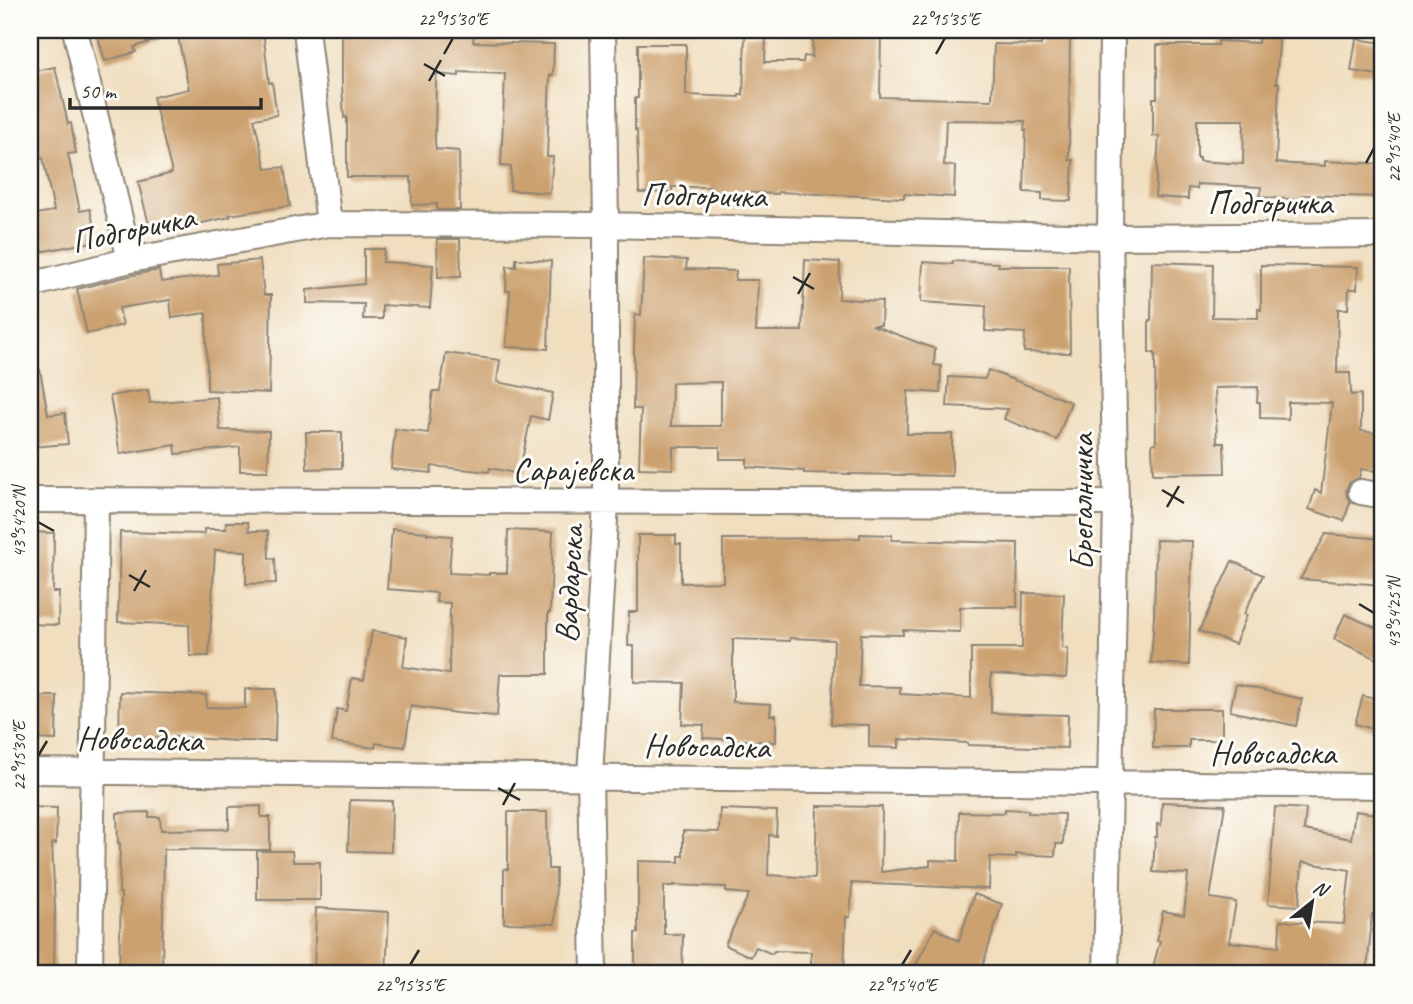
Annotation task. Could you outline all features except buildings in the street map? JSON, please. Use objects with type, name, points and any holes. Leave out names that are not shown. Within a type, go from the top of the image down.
[{"type":"street","points":[[75,30],[130,260]]},
{"type":"street","points":[[306,30],[329,224]]},
{"type":"street","name":"Вардарска","points":[[594,974],[590,776],[606,503],[603,30]]},
{"type":"street","name":"Брегалничка","points":[[1106,974],[1116,503],[1111,237],[1112,30]]},
{"type":"street","name":"Подгоричка","points":[[30,285],[130,260],[329,224],[606,225],[1111,237],[1383,235]]},
{"type":"street","name":"Сарајевска","points":[[30,500],[1116,503]]},
{"type":"street","points":[[90,974],[96,501]]},
{"type":"street","name":"Новосадска","points":[[30,771],[1383,786]]}]
